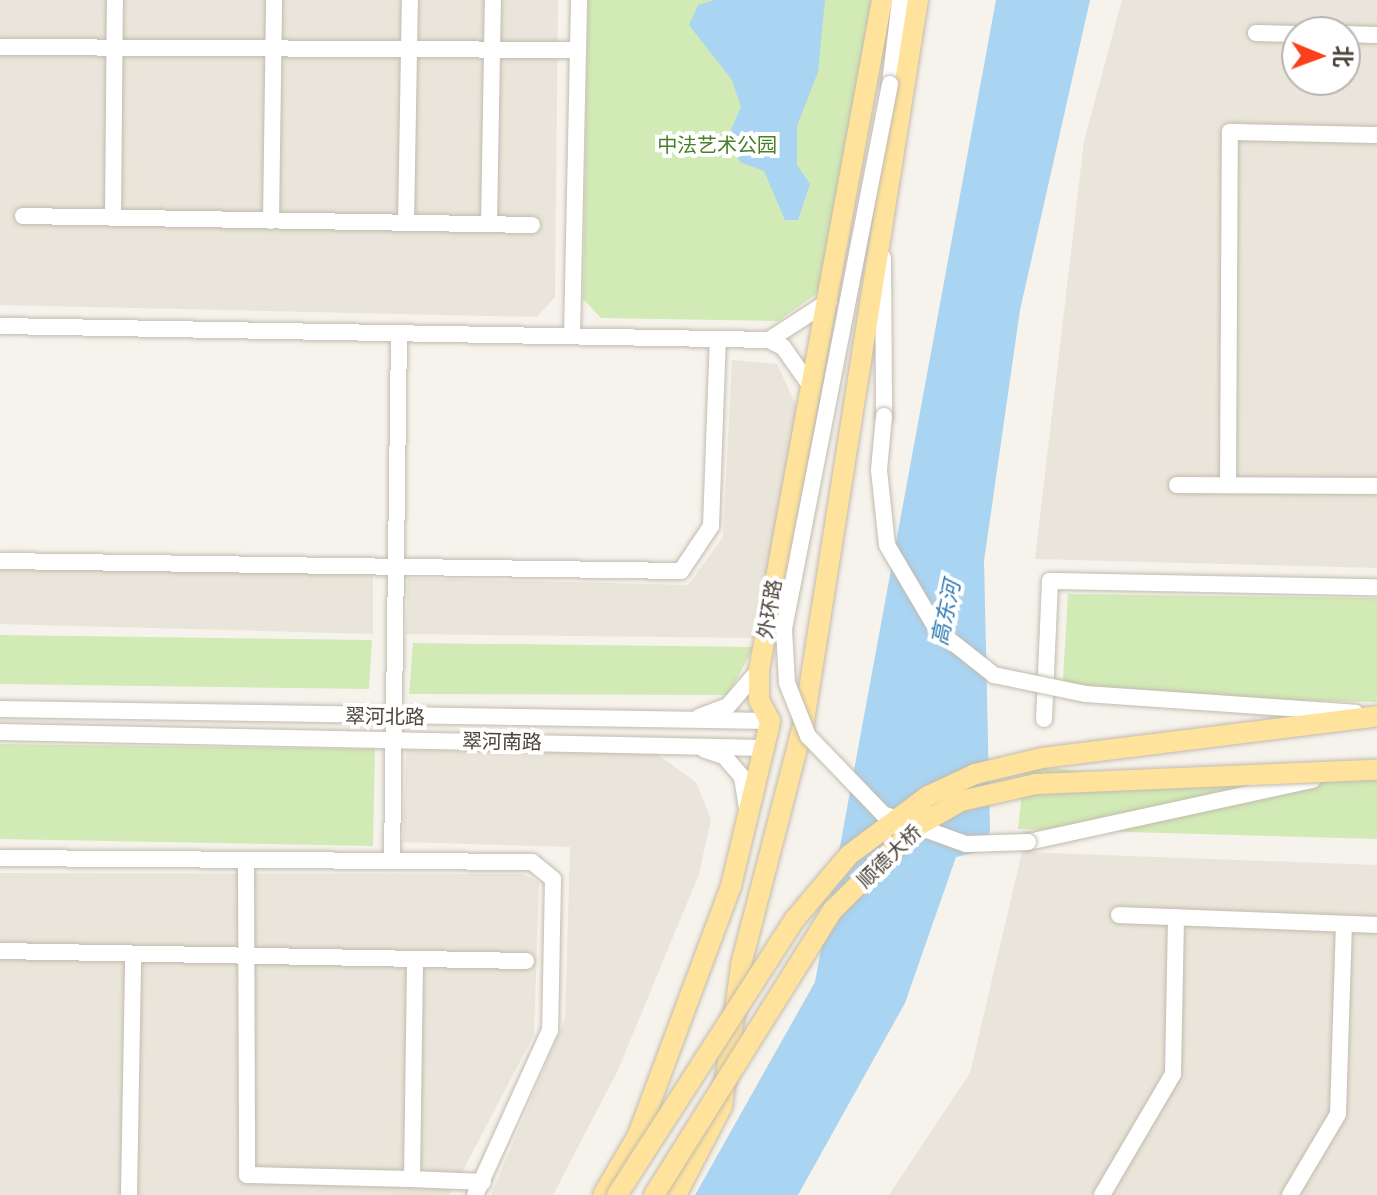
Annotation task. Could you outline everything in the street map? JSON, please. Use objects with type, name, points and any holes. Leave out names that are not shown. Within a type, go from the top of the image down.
[{"type":"main road","name":"外环路","points":[[603,1195],[638,1135],[731,886],[764,748],[770,721],[759,700],[759,670],[830,300],[882,0]]},
{"type":"main road","points":[[676,1195],[722,1106],[741,965],[804,721],[918,0]]},
{"type":"main road","points":[[617,1195],[795,919],[849,855],[928,796],[975,774],[1042,758],[1377,716]]},
{"type":"main road","points":[[770,721],[804,721]]},
{"type":"main road","points":[[764,748],[798,750]]},
{"type":"main road","name":"顺德大桥","points":[[654,1195],[833,910],[917,826],[961,801],[1036,784],[1367,770]]},
{"type":"street","points":[[113,218],[115,0]]},
{"type":"street","points":[[271,221],[274,0]]},
{"type":"street","points":[[406,223],[410,0]]},
{"type":"street","points":[[489,224],[493,0]]},
{"type":"street","points":[[572,336],[579,0]]},
{"type":"street","points":[[900,0],[890,84],[784,629],[787,683],[808,736],[883,814],[966,844],[1028,842],[1367,770]]},
{"type":"street","points":[[1256,33],[1281,34]]},
{"type":"street","points":[[0,47],[578,50]]},
{"type":"street","points":[[1228,485],[1230,132],[1377,135]]},
{"type":"street","points":[[23,216],[532,225]]},
{"type":"street","points":[[882,233],[884,416],[879,470],[887,545],[937,630],[994,675],[1086,694],[1377,716]]},
{"type":"street","points":[[769,340],[830,300]]},
{"type":"street","points":[[0,326],[769,340],[783,347],[812,388]]},
{"type":"street","points":[[392,861],[399,333]]},
{"type":"street","points":[[0,561],[681,571],[711,526],[718,339]]},
{"type":"street","points":[[1177,485],[1377,486]]},
{"type":"street","points":[[1044,719],[1050,581],[1377,587]]},
{"type":"street","points":[[690,721],[728,706],[759,670]]},
{"type":"street","name":"翠河北路","points":[[0,709],[770,721]]},
{"type":"street","name":"翠河南路","points":[[0,732],[764,748]]},
{"type":"street","points":[[688,745],[724,756],[742,777],[748,815]]},
{"type":"street","points":[[0,858],[532,862],[553,879],[550,1030],[479,1189],[412,1179],[247,1175],[246,860]]},
{"type":"street","points":[[1119,915],[1377,925]]},
{"type":"street","points":[[1102,1195],[1173,1074],[1176,917]]},
{"type":"street","points":[[1290,1195],[1338,1114],[1344,924]]},
{"type":"street","points":[[0,951],[526,961]]},
{"type":"street","points":[[129,1195],[133,954]]},
{"type":"street","points":[[412,1179],[415,959]]},
{"type":"shaded area","points":[[0,0],[558,0],[555,297],[537,317],[0,305]]},
{"type":"shaded area","points":[[1122,0],[1377,0],[1377,568],[1035,559],[1084,141]]},
{"type":"shaded area","points":[[732,360],[777,364],[797,407],[758,638],[406,634],[408,578],[688,585],[723,537]]},
{"type":"shaded area","points":[[0,567],[373,572],[373,634],[0,624]]},
{"type":"shaded area","points":[[406,750],[655,753],[696,782],[711,819],[699,874],[618,1070],[553,1195],[491,1195],[565,1019],[570,847],[403,842]]},
{"type":"shaded area","points":[[1022,852],[1377,865],[1377,1195],[889,1195],[970,1073]]},
{"type":"shaded area","points":[[0,873],[523,874],[539,882],[534,1035],[450,1195],[0,1195]]},
{"type":"green space","name":"中法艺术公园","points":[[588,0],[873,0],[826,287],[778,321],[601,318],[583,299]]},
{"type":"green space","points":[[1068,594],[1377,598],[1377,702],[1062,696]]},
{"type":"green space","points":[[0,635],[372,640],[369,689],[0,684]]},
{"type":"green space","points":[[413,643],[754,647],[728,695],[409,694]]},
{"type":"green space","points":[[0,744],[375,749],[373,846],[0,839]]},
{"type":"green space","points":[[1025,765],[1114,775],[1377,771],[1377,839],[1018,829]]},
{"type":"water","points":[[714,0],[825,0],[818,72],[797,126],[797,165],[810,184],[798,220],[785,220],[764,171],[740,162],[728,137],[741,107],[732,80],[689,25],[698,5]]},
{"type":"water","name":"高东河","points":[[996,0],[1090,0],[1020,310],[984,561],[990,830],[983,851],[956,857],[905,1003],[798,1195],[695,1195],[815,982]]}]
